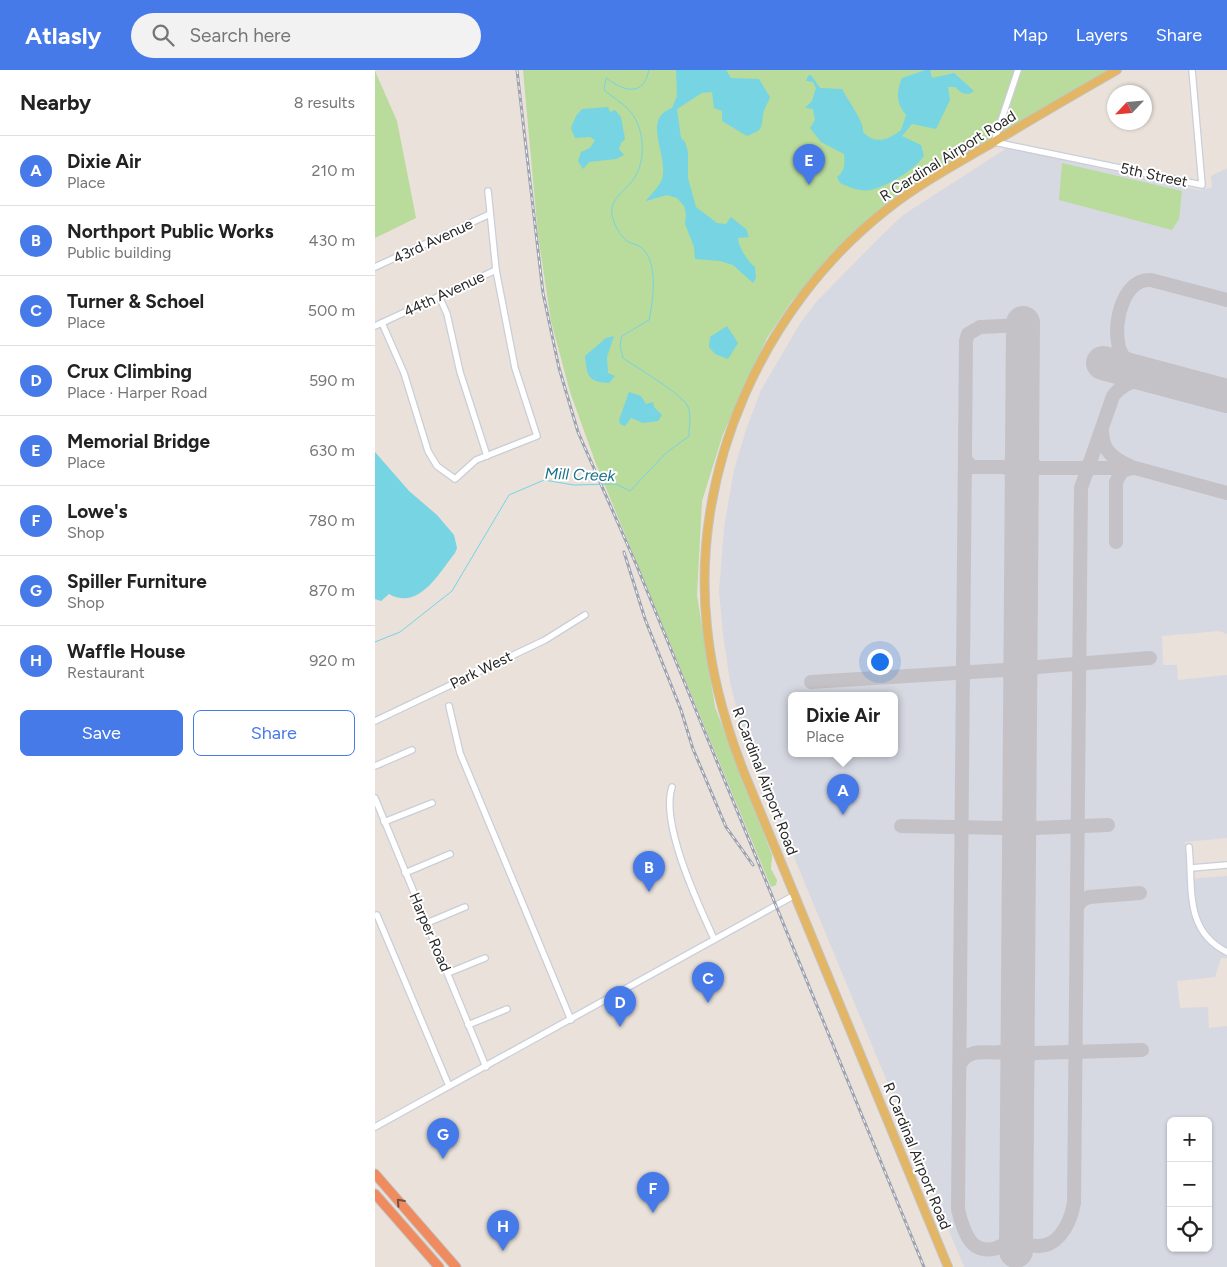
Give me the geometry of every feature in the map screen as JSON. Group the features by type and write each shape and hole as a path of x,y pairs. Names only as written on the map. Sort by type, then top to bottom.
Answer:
{"highway":[{"path":"375,1174 456,1267"},
{"path":"375,1194 439,1267"}],"main road":[{"name":"R Cardinal Airport Road","path":"948,1267 734,746 720,702 707,625 706,563 708,532 719,471 738,412 761,362 797,302 817,278 850,243 885,211 936,176 1117,70"}],"street":[{"path":"995,142 1018,70"},
{"name":"5th Street","path":"995,142 1202,185 1192,70"},
{"name":"44th Avenue","path":"375,326 496,270 488,191"},
{"name":"43rd Avenue","path":"375,267 490,214"},
{"path":"382,323 404,373 422,435 432,460 455,479 470,464 537,436 515,368 496,270"},
{"path":"439,296 447,314 461,372 487,456"},
{"name":"Park West","path":"375,721 545,640 585,614"},
{"path":"449,706 461,754 571,1020"},
{"path":"375,766 412,750"},
{"path":"672,787 669,812 673,837 714,939"},
{"name":"Harper Road","path":"375,798 486,1067"},
{"path":"384,822 432,803"},
{"path":"1189,847 1192,908 1205,936 1217,947 1227,952"},
{"path":"405,873 450,854"},
{"path":"1191,868 1227,865"},
{"path":"375,1127 795,895"},
{"path":"427,924 465,907"},
{"path":"377,915 449,1086"},
{"path":"448,973 485,958"},
{"path":"468,1025 507,1009"}],"shaded area":[{"path":"1007,148 1198,190 1212,188 1211,176 1227,168 1227,634 1219,631 1162,636 1163,665 1177,665 1178,680 1227,675 1227,838 1185,842 1188,879 1227,876 1227,958 1221,958 1215,977 1177,981 1180,1008 1208,1007 1209,1028 1227,1026 1227,1267 964,1267 767,792 741,726 730,682 719,591 724,527 734,470 761,390 801,322 817,301 903,215"}],"green space":[{"path":"523,70 1110,70 876,215 839,247 791,302 767,338 723,434 702,501 697,595 715,707 772,855 771,869 777,880 776,885 771,887 596,464 570,392 551,321 538,235"},
{"path":"375,71 397,121 416,218 375,238"},
{"path":"1062,163 1182,191 1179,219 1172,230 1059,200"}],"water":[{"path":"676,70 726,70 731,78 759,79 770,97 764,111 761,127 758,131 747,136 722,121 722,111 714,108 712,92 702,93 677,109 681,138 685,142 688,152 688,178 696,207 717,223 726,224 731,217 746,229 749,237 738,238 744,254 755,267 756,278 753,283 733,265 720,261 695,259 694,247 685,224 686,214 684,206 677,198 667,195 646,201 662,179 662,159 657,129 658,120 663,113 672,108 677,96"},
{"path":"930,70 932,78 954,73 974,91 969,94 962,93 955,87 948,87 950,100 936,129 912,124 902,136 921,145 924,156 907,172 893,181 871,190 859,190 840,183 837,177 844,167 844,154 821,142 810,128 815,120 813,109 805,108 812,101 816,88 813,82 806,81 808,76 811,75 820,88 842,89 859,117 863,132 872,139 882,140 901,130 906,115 900,106 898,97 902,78"},
{"path":"608,107 610,112 615,110 621,117 625,139 619,149 624,155 616,159 589,162 583,169 578,161 581,152 590,148 595,140 590,137 575,138 571,128 576,116 582,109"},
{"path":"727,326 738,343 728,359 715,354 709,347 710,337"},
{"path":"614,336 607,357 608,373 615,376 609,383 596,381 589,376 585,356 606,338"},
{"path":"629,392 641,396 646,404 653,402 654,407 662,415 658,421 643,423 631,418 625,426 620,424 619,420"},
{"path":"375,452 409,491 437,515 454,535 457,548 455,553 427,587 419,594 410,598 400,598 389,594 381,601 375,599"}],"waterway":[{"name":"Mill Creek","path":"375,642 400,632 452,591 509,495 544,480 574,485 616,484 630,491 666,453 689,436 690,416 687,405 667,387 623,358 620,345 622,336 649,320 653,282 647,254 638,245 624,239 612,215 615,200 638,172 642,154 641,134 634,116 604,90 606,78 626,89 638,88 646,79 649,70"}],"taxiway":[{"path":"1136,372 1120,350 1117,333 1123,302 1134,286 1142,281 1151,280 1227,300"},
{"path":"1023,325 980,327 968,334 966,341 958,1209 969,1240 984,1249 997,1248 1003,1245 1016,1232 1027,1244 1037,1246 1046,1245 1054,1241 1065,1228 1074,1203 1081,488 1113,396 1122,387 1132,382 1156,377"},
{"path":"1102,431 1106,449 1118,460 1130,466"},
{"path":"1022,453 1029,464 1040,468 1135,468 1227,493"},
{"path":"965,459 972,467 1004,467 1016,464 1022,453"},
{"path":"1004,467 1016,472 1022,485"},
{"path":"1116,542 1116,482 1122,471 1132,468"},
{"path":"811,682 1004,670 1015,665 1020,653"},
{"path":"1020,687 1025,674 1037,667 1150,658"},
{"path":"1019,811 1025,823 1036,828 1108,825"},
{"path":"901,826 1004,828 1009,830 1019,842 1026,832 1036,828"},
{"path":"1077,907 1082,900 1089,897 1140,893"},
{"path":"960,1064 964,1058 975,1053 1007,1051 1018,1037"},
{"path":"1017,1068 1023,1057 1035,1053 1142,1050"}],"runway":[{"path":"1016,1251 1023,323"},
{"path":"1103,363 1227,396"}],"railway":[{"path":"517,70 543,293 559,368 578,432 636,564 924,1267"},
{"path":"624,552 645,619 681,710 693,749 726,827 753,865"}],"place":[{"name":"Memorial Bridge","path":"809,185"},
{"name":"Dixie Air","path":"843,815"},
{"name":"Northport Public Works","path":"649,892"},
{"name":"Turner & Schoel","path":"708,1003"},
{"name":"Crux Climbing","path":"620,1027"},
{"name":"Spiller Furniture","path":"443,1159"},
{"name":"Lowe's","path":"653,1213"},
{"name":"Waffle House","path":"503,1251"}]}
